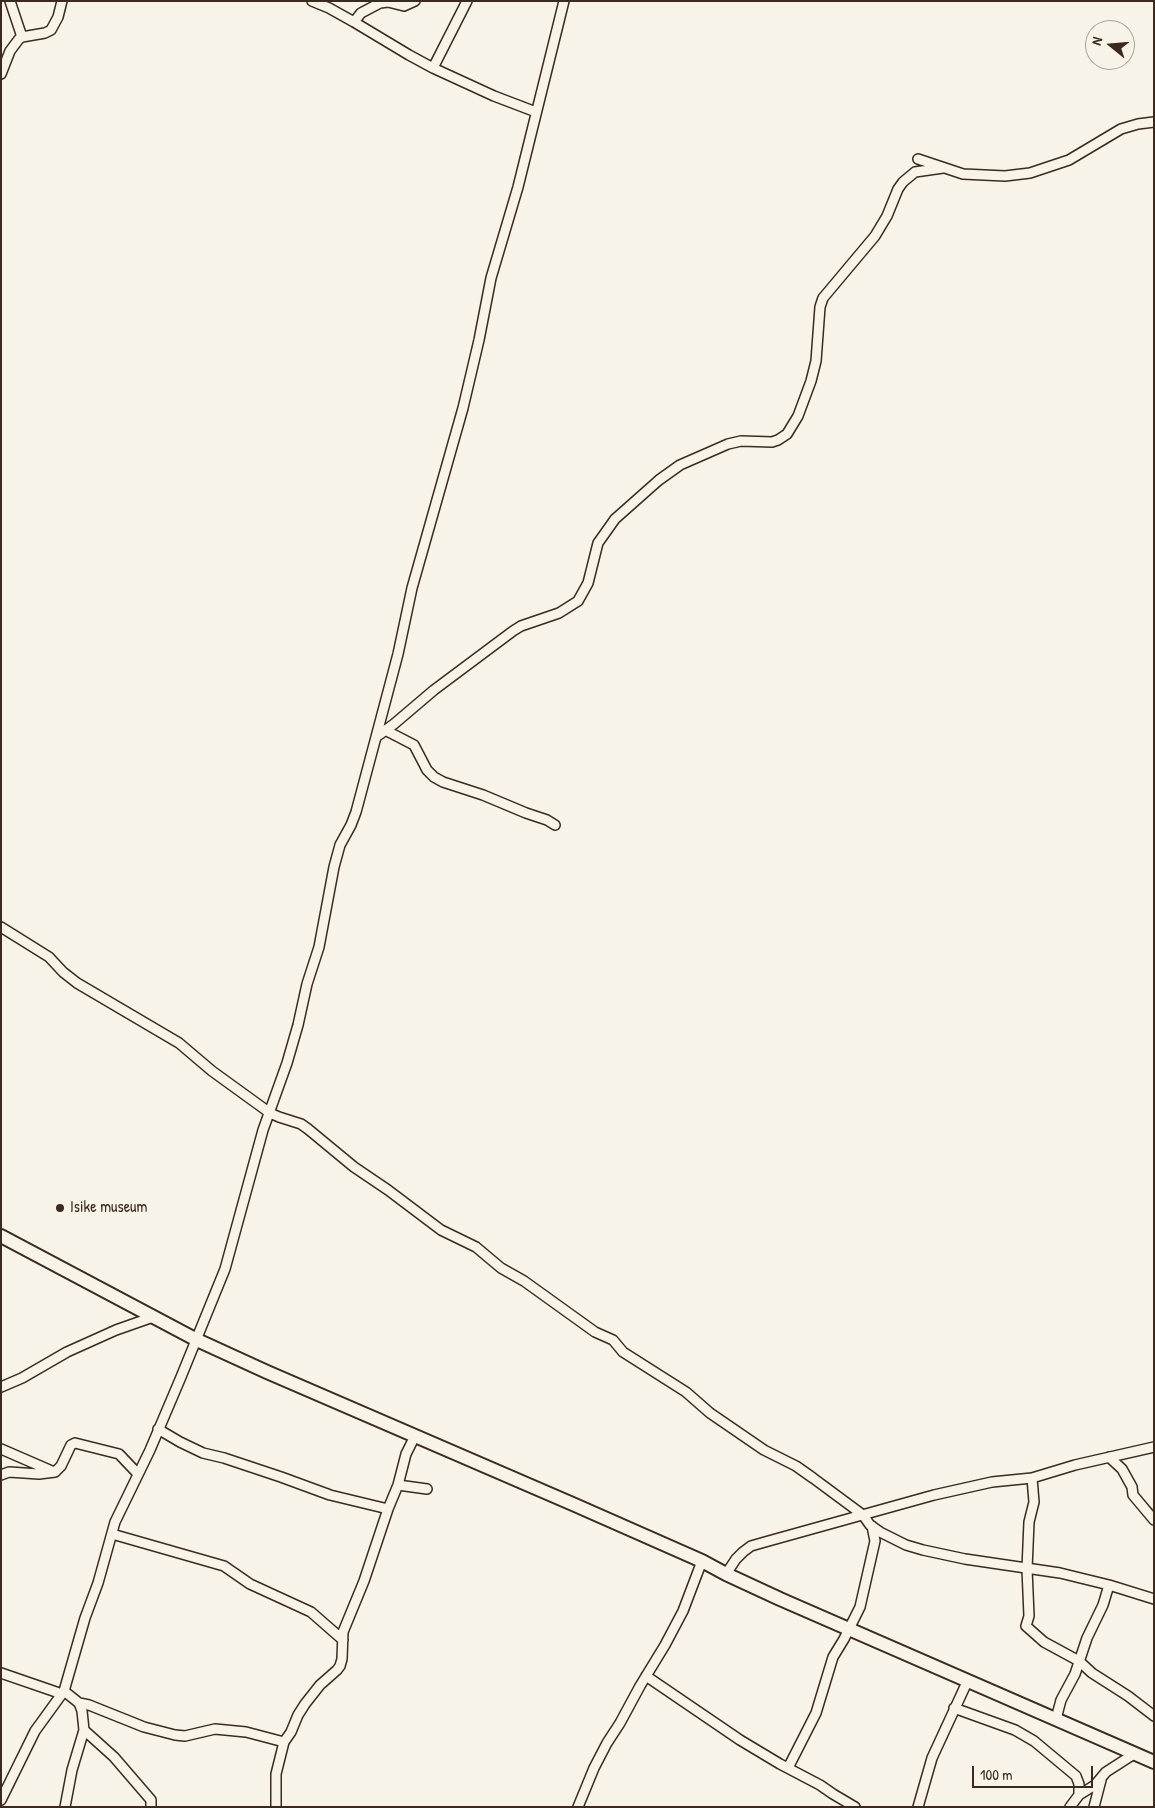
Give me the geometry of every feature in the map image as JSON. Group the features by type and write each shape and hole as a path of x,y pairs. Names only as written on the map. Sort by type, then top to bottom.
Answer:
{"highway":[{"path":"1,1236 197,1340 702,1561 726,1574 1154,1762"}],"street":[{"path":"10,1 22,37"},
{"path":"1,74 10,51 22,37 46,33 51,30 58,17 62,1"},
{"path":"312,1 329,8 409,56 433,68 494,96 536,112"},
{"path":"354,22 361,13 380,3 388,2 404,6 415,1"},
{"path":"433,68 468,1"},
{"path":"1,1800 35,1731 63,1692 119,1512 138,1474 197,1340 225,1269 263,1130 288,1063 306,984 319,947 337,855 356,812 398,654 412,588 463,408 491,278 518,187 564,1"},
{"path":"918,159 962,174 1005,176 1030,173 1069,160 1121,130 1138,124 1154,122"},
{"path":"376,737 434,690 513,631 521,626 571,607 578,600 588,582 598,543 615,519 658,480 680,465 728,444 741,441 772,442 787,434 798,416 811,381 816,361 820,307 823,298 875,236 903,182 915,172 943,168"},
{"path":"385,730 414,745 427,770 434,777 443,782 483,794 555,825"},
{"path":"1,927 49,957 77,983 179,1043 212,1071 270,1113 301,1124 441,1230 476,1247 501,1268 524,1281 595,1332 614,1341 623,1352 686,1392 710,1413 764,1450 796,1466 863,1516 872,1526 906,1545 923,1550 1027,1569 1060,1573 1154,1599"},
{"path":"1,1387 22,1378 67,1352 116,1330 153,1317"},
{"path":"158,1428 180,1442 203,1453 274,1474 330,1495 388,1509"},
{"path":"276,1807 276,1774 284,1742 291,1732 298,1715 320,1685 333,1675 340,1666 343,1632 364,1581 398,1485 403,1464 415,1436"},
{"path":"1,1475 9,1472 39,1474 55,1472 61,1466 71,1445 75,1443 119,1454 138,1474"},
{"path":"726,1574 736,1558 751,1546 971,1486 1032,1478 1154,1447"},
{"path":"1,1449 55,1472"},
{"path":"1109,1457 1122,1468 1132,1487 1133,1495 1154,1520"},
{"path":"1032,1478 1034,1502 1029,1522 1028,1616 1026,1626 1044,1642 1079,1661 1092,1673 1128,1696 1154,1716"},
{"path":"398,1485 427,1489"},
{"path":"788,1768 816,1713 833,1657 860,1608 875,1541 872,1526"},
{"path":"112,1534 224,1566 250,1584 311,1612 343,1640"},
{"path":"578,1807 594,1768 607,1743 666,1645 683,1611 702,1561"},
{"path":"1056,1719 1061,1700 1075,1674 1086,1638 1103,1605 1109,1586"},
{"path":"1,1673 63,1692 78,1703 90,1705 144,1727 174,1735 185,1736 215,1729 246,1732 284,1742"},
{"path":"646,1676 740,1740 820,1784 855,1807"},
{"path":"918,1807 932,1758 968,1680"},
{"path":"65,1807 72,1770 84,1730 82,1711 78,1703"},
{"path":"954,1708 1015,1730 1034,1741 1076,1776 1079,1784 1078,1794 1070,1807"},
{"path":"84,1730 114,1758 152,1800 151,1807"},
{"path":"1094,1807 1101,1780 1106,1772 1134,1754"},
{"path":"1078,1794 1101,1780"}],"place":[{"name":"Isike museum","path":"60,1208"}]}
